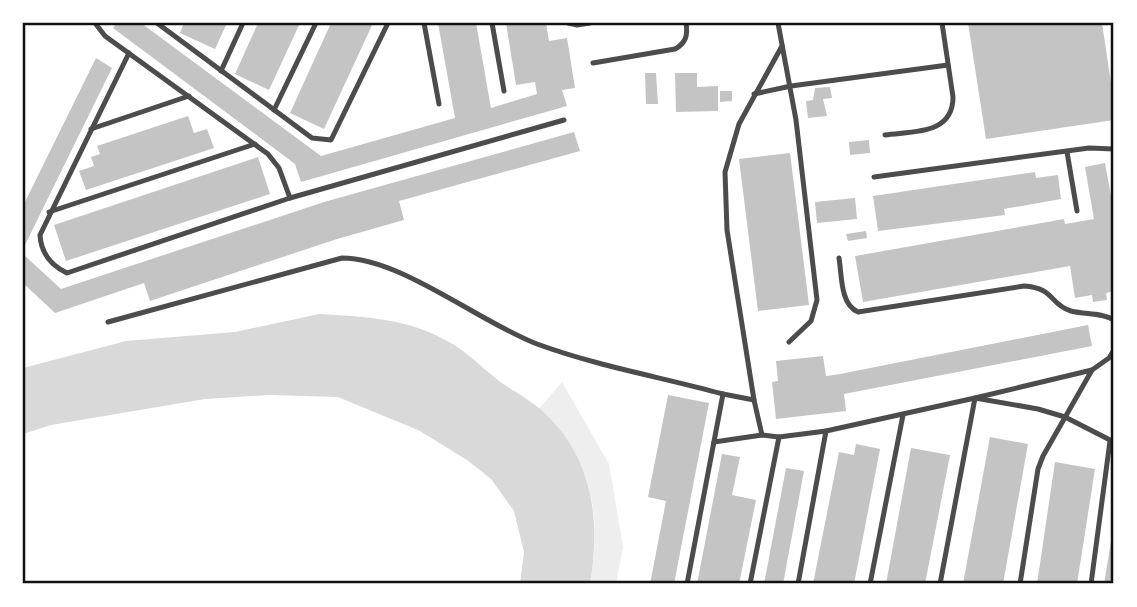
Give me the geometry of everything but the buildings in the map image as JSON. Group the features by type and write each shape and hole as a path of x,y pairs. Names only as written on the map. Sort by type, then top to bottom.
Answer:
{"lane":[{"path":"95,23 105,36 268,154 279,168 289,198"},
{"path":"221,71 243,23"},
{"path":"274,110 316,23"},
{"path":"162,24 312,138 331,140 387,23"},
{"path":"424,23 439,104"},
{"path":"492,23 504,91"},
{"path":"568,23 590,23"},
{"path":"593,63 675,49 682,45 686,38 686,23"},
{"path":"778,23 791,86 817,300 811,321 789,342"},
{"path":"884,135 934,128 950,116 953,97 942,23"},
{"path":"762,435 727,230 725,172 732,140 754,94 782,46"},
{"path":"129,53 40,235 41,250 59,269 67,273 289,198 564,120"},
{"path":"754,94 791,86 948,65"},
{"path":"91,129 189,96"},
{"path":"49,212 255,144"},
{"path":"874,177 1089,148 1114,149"},
{"path":"1067,152 1077,211"},
{"path":"108,322 342,258 358,258 379,264 534,343 601,364 754,400"},
{"path":"839,258 846,300 850,309 858,313 1024,286 1046,290 1060,305 1073,311 1094,313 1114,320"},
{"path":"714,442 762,435 779,437 826,431 903,415 1092,370 1110,358 1114,350"},
{"path":"1020,584 1038,469 1092,370"},
{"path":"687,584 723,394"},
{"path":"975,398 1038,409 1065,417 1112,441 1091,584"},
{"path":"940,584 975,398"},
{"path":"870,584 903,415"},
{"path":"797,584 826,431"},
{"path":"750,584 779,437"}],"shaded area":[{"path":"319,314 376,319 428,332 462,350 499,381 539,408 557,426 571,446 589,489 594,535 590,584 520,584 524,552 514,511 491,479 467,460 420,431 338,397 270,395 205,399 51,425 23,434 23,368 126,341 235,332"},
{"path":"562,382 609,464 623,547 616,584 590,584 594,545 593,508 584,472 565,437 539,409"}]}
